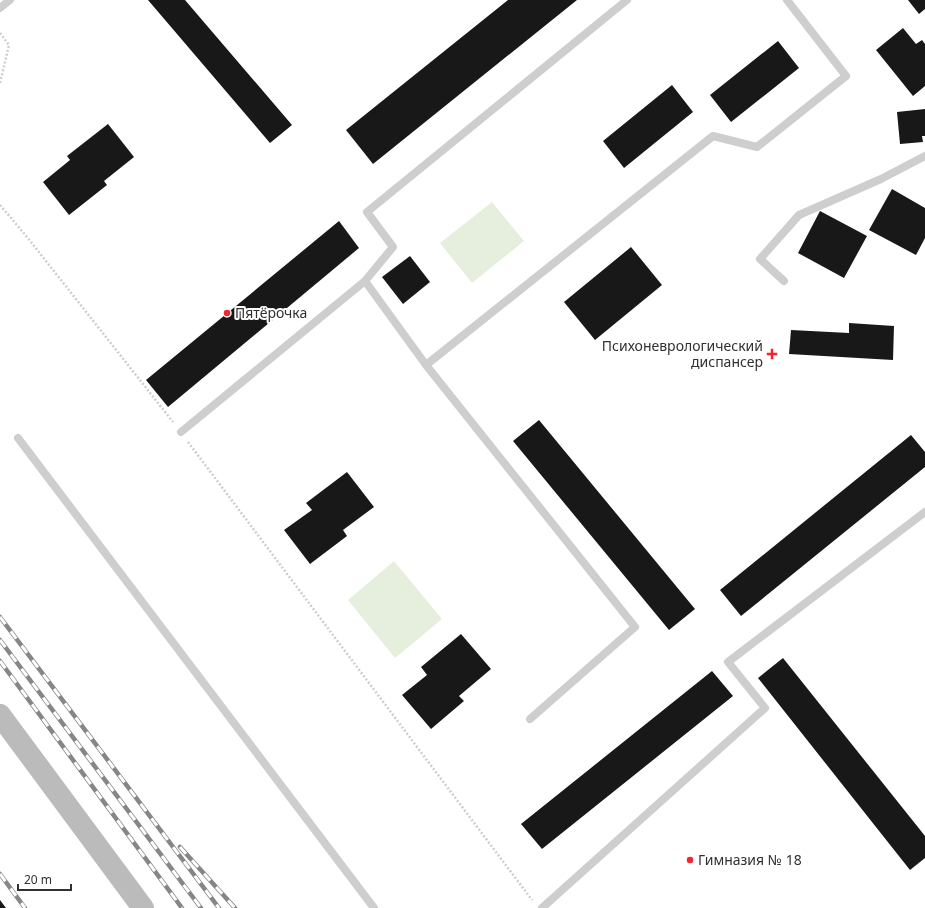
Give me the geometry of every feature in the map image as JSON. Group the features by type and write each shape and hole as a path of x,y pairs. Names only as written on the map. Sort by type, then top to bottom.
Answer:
{"street":[{"path":"0,715 143,908"}],"lane":[{"path":"0,8 10,0"},
{"path":"180,432 365,281 393,248 367,212 627,0"},
{"path":"426,365 713,136 757,147 846,76 787,0"},
{"path":"784,281 760,259 799,215 881,180 925,156"},
{"path":"365,281 426,365 635,627 530,719"},
{"path":"18,438 374,908"},
{"path":"542,908 765,708 728,662 925,512"}],"path":[{"path":"0,33 9,45 0,83"},
{"path":"0,205 27,237 180,432 534,902"}],"green space":[{"path":"492,202 524,241 472,283 440,243"},
{"path":"394,561 442,619 395,658 348,600"}],"building":[{"path":"148,0 185,0 292,125 270,143"},
{"path":"508,0 577,0 373,164 346,130"},
{"path":"908,0 925,0 925,9 919,14"},
{"path":"903,28 916,44 922,40 925,44 925,86 913,96 876,50"},
{"path":"778,41 799,68 731,122 710,95"},
{"path":"672,85 693,112 624,168 603,141"},
{"path":"925,109 925,136 922,136 923,142 900,144 897,112"},
{"path":"108,124 134,157 104,181 107,185 69,215 43,182 70,160 67,156"},
{"path":"892,189 925,208 925,238 916,255 869,230"},
{"path":"820,211 867,236 844,278 798,253"},
{"path":"339,221 359,248 168,407 146,380"},
{"path":"631,247 662,285 595,340 564,302"},
{"path":"410,256 430,282 403,304 382,277"},
{"path":"849,323 894,326 893,360 789,354 791,330 849,333"},
{"path":"539,420 695,609 669,630 513,441"},
{"path":"911,435 925,452 925,467 741,616 720,590"},
{"path":"347,472 374,507 343,530 347,536 310,564 284,530 312,510 306,503"},
{"path":"461,634 491,669 459,696 464,701 431,729 402,695 427,675 421,667"},
{"path":"783,658 925,836 925,858 910,870 758,678"},
{"path":"712,671 733,696 542,849 521,824"},
{"path":"0,900 6,908 0,908"}],"railway":[{"path":"0,617 219,908"},
{"path":"0,640 201,908"},
{"path":"0,661 182,908"},
{"path":"180,847 235,908"},
{"path":"0,874 25,908"}],"place":[{"name":"Пятёрочка","path":"227,313"},
{"name":"Психоневрологический диспансер","path":"772,354"},
{"name":"Гимназия № 18","path":"690,860"}]}
